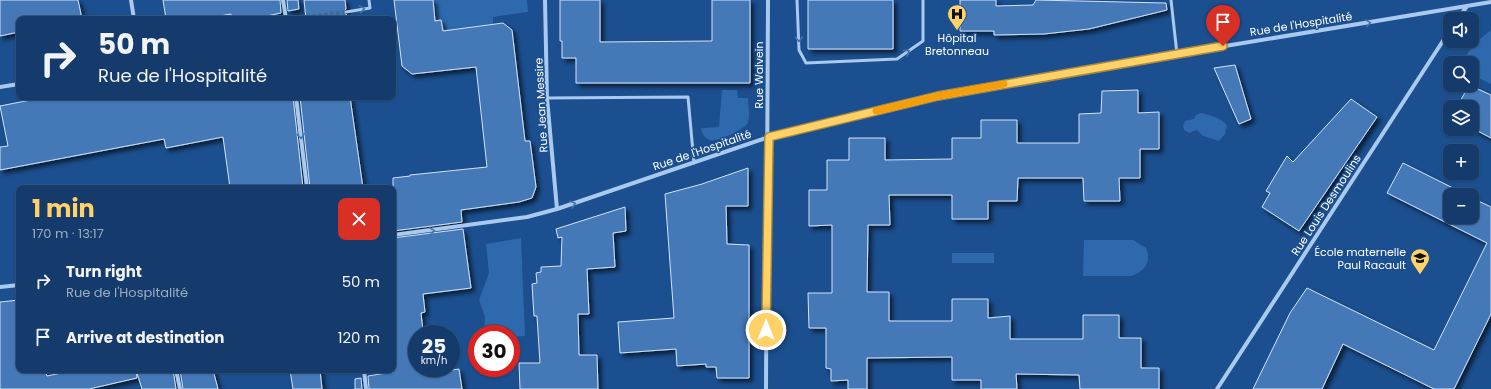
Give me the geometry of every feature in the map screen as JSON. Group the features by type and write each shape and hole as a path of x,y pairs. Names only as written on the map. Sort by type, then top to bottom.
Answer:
{"street":[{"path":"131,0 134,16"},
{"path":"283,0 286,16"},
{"name":"Rue Jean Messire","path":"545,0 547,98 557,209"},
{"name":"Rue Walvein","path":"766,389 766,257 769,137 768,0"},
{"name":"Rue de l'Hospitalité","path":"396,236 527,217 557,209 769,137 938,96 1177,54 1491,2"},
{"path":"1463,12 1467,6"},
{"name":"Rue Louis Desmoulins","path":"1217,389 1443,41"},
{"path":"0,87 16,84"},
{"path":"296,100 308,185"},
{"path":"0,287 16,285"},
{"path":"177,373 180,389"},
{"path":"364,373 366,389"}],"lane":[{"path":"346,12 370,8 369,0"},
{"path":"797,0 799,50 806,63 897,58 923,41 923,0"},
{"path":"1171,0 1177,54"},
{"path":"547,98 688,97 694,163"}],"shaded area":[{"path":"433,0 527,0 528,12 493,17 493,24 443,31 441,21 431,22 430,13 434,12"},
{"path":"1491,30 1491,84 1479,78 1479,56 1466,56 1471,48 1479,48 1479,40"},
{"path":"722,90 737,90 738,98 748,98 748,121 745,126 735,132 718,139 710,140 706,138 701,128 719,127"},
{"path":"1201,113 1219,119 1227,126 1225,134 1219,141 1203,136 1197,130 1189,133 1184,130 1183,126 1185,121 1194,119 1196,115"},
{"path":"521,238 525,336 520,336 520,325 485,325 485,317 479,300 489,273 486,244"},
{"path":"1084,240 1133,240 1146,248 1148,253 1148,262 1140,272 1131,276 1083,276"},
{"path":"952,253 994,253 994,263 952,263"}],"building":[{"path":"0,0 78,0 81,16 16,16 16,33 0,36"},
{"path":"163,0 280,0 281,13 266,16 231,16 231,14 219,16 166,16"},
{"path":"287,0 298,0 299,9 288,11"},
{"path":"304,0 345,0 346,9 343,12 347,16 306,16"},
{"path":"394,0 433,0 435,21 441,20 443,31 503,23 512,30 525,141 530,141 536,187 532,198 519,202 461,210 462,222 396,231 396,185 393,185 393,178 487,167 476,67 412,74 402,66"},
{"path":"560,0 600,0 600,42 712,41 712,0 750,0 750,83 576,83 576,58 562,58 562,41 560,41"},
{"path":"808,0 893,0 893,49 808,49"},
{"path":"960,0 996,0 996,6 1033,5 1036,0 1166,3 1167,10 1089,29 1044,34 994,35 994,31 960,31"},
{"path":"1235,65 1251,119 1239,124 1214,68"},
{"path":"1138,90 1138,113 1159,112 1159,149 1140,149 1140,178 1119,178 1120,201 1084,201 1083,178 1018,178 1017,201 988,201 988,219 952,219 952,195 889,195 890,225 868,225 867,292 889,292 889,321 952,321 952,299 988,299 988,318 1010,316 1010,339 1083,339 1083,315 1119,315 1119,338 1141,338 1141,368 1159,368 1159,389 1080,389 1079,375 1016,374 1017,389 981,389 981,380 952,380 952,357 867,358 867,389 848,389 848,380 831,381 831,369 826,368 826,328 809,328 808,293 832,293 832,225 809,226 809,190 827,190 827,160 849,160 849,138 885,138 885,160 952,159 952,138 981,138 981,120 1017,120 1017,143 1079,143 1079,114 1101,113 1102,91"},
{"path":"1479,90 1491,95 1491,138 1479,132 1479,100 1461,100 1465,92 1479,92"},
{"path":"1351,99 1377,117 1299,231 1262,207 1270,193 1266,191 1287,156 1293,162"},
{"path":"31,100 293,100 303,185 230,185 223,137 166,148 164,139 0,170 0,147 8,146 0,106"},
{"path":"300,100 350,100 363,185 310,185"},
{"path":"1403,163 1453,188 1443,188 1443,221 1387,193"},
{"path":"748,168 748,206 726,206 727,244 749,245 749,378 717,378 716,367 706,367 706,364 677,366 676,349 620,353 618,322 674,318 665,194 702,184"},
{"path":"1479,201 1491,207 1491,314 1454,389 1434,389 1343,344 1322,389 1253,389 1290,313 1307,288 1434,350 1487,243 1449,224 1479,224"},
{"path":"625,207 626,231 613,233 615,267 587,269 589,314 578,314 579,355 597,355 598,389 520,389 520,363 540,363 537,316 534,316 532,284 537,283 536,273 541,272 541,267 561,266 562,237 558,238 556,229"},
{"path":"463,229 471,288 423,294 425,312 421,313 422,325 408,325 408,377 460,377 460,376 462,389 369,389 368,376 396,373 396,238"},
{"path":"16,300 16,373 46,373 47,376 62,373 136,373 137,378 89,389 0,389 0,302"},
{"path":"137,373 173,373 176,389 142,389"},
{"path":"180,373 214,373 218,389 183,389"},
{"path":"290,373 320,373 322,389 293,389"},
{"path":"361,378 362,389 355,389 355,379"}],"tunnel":[{"path":"314,16 346,12"}],"slow traffic":[{"path":"876,111 938,96 1004,84"}],"place":[{"name":"Hôpital Bretonneau","path":"957,31"},
{"name":"École maternelle Paul Racault","path":"1420,275"}],"route":[{"path":"766,330 769,137 938,96 1223,46"}]}
